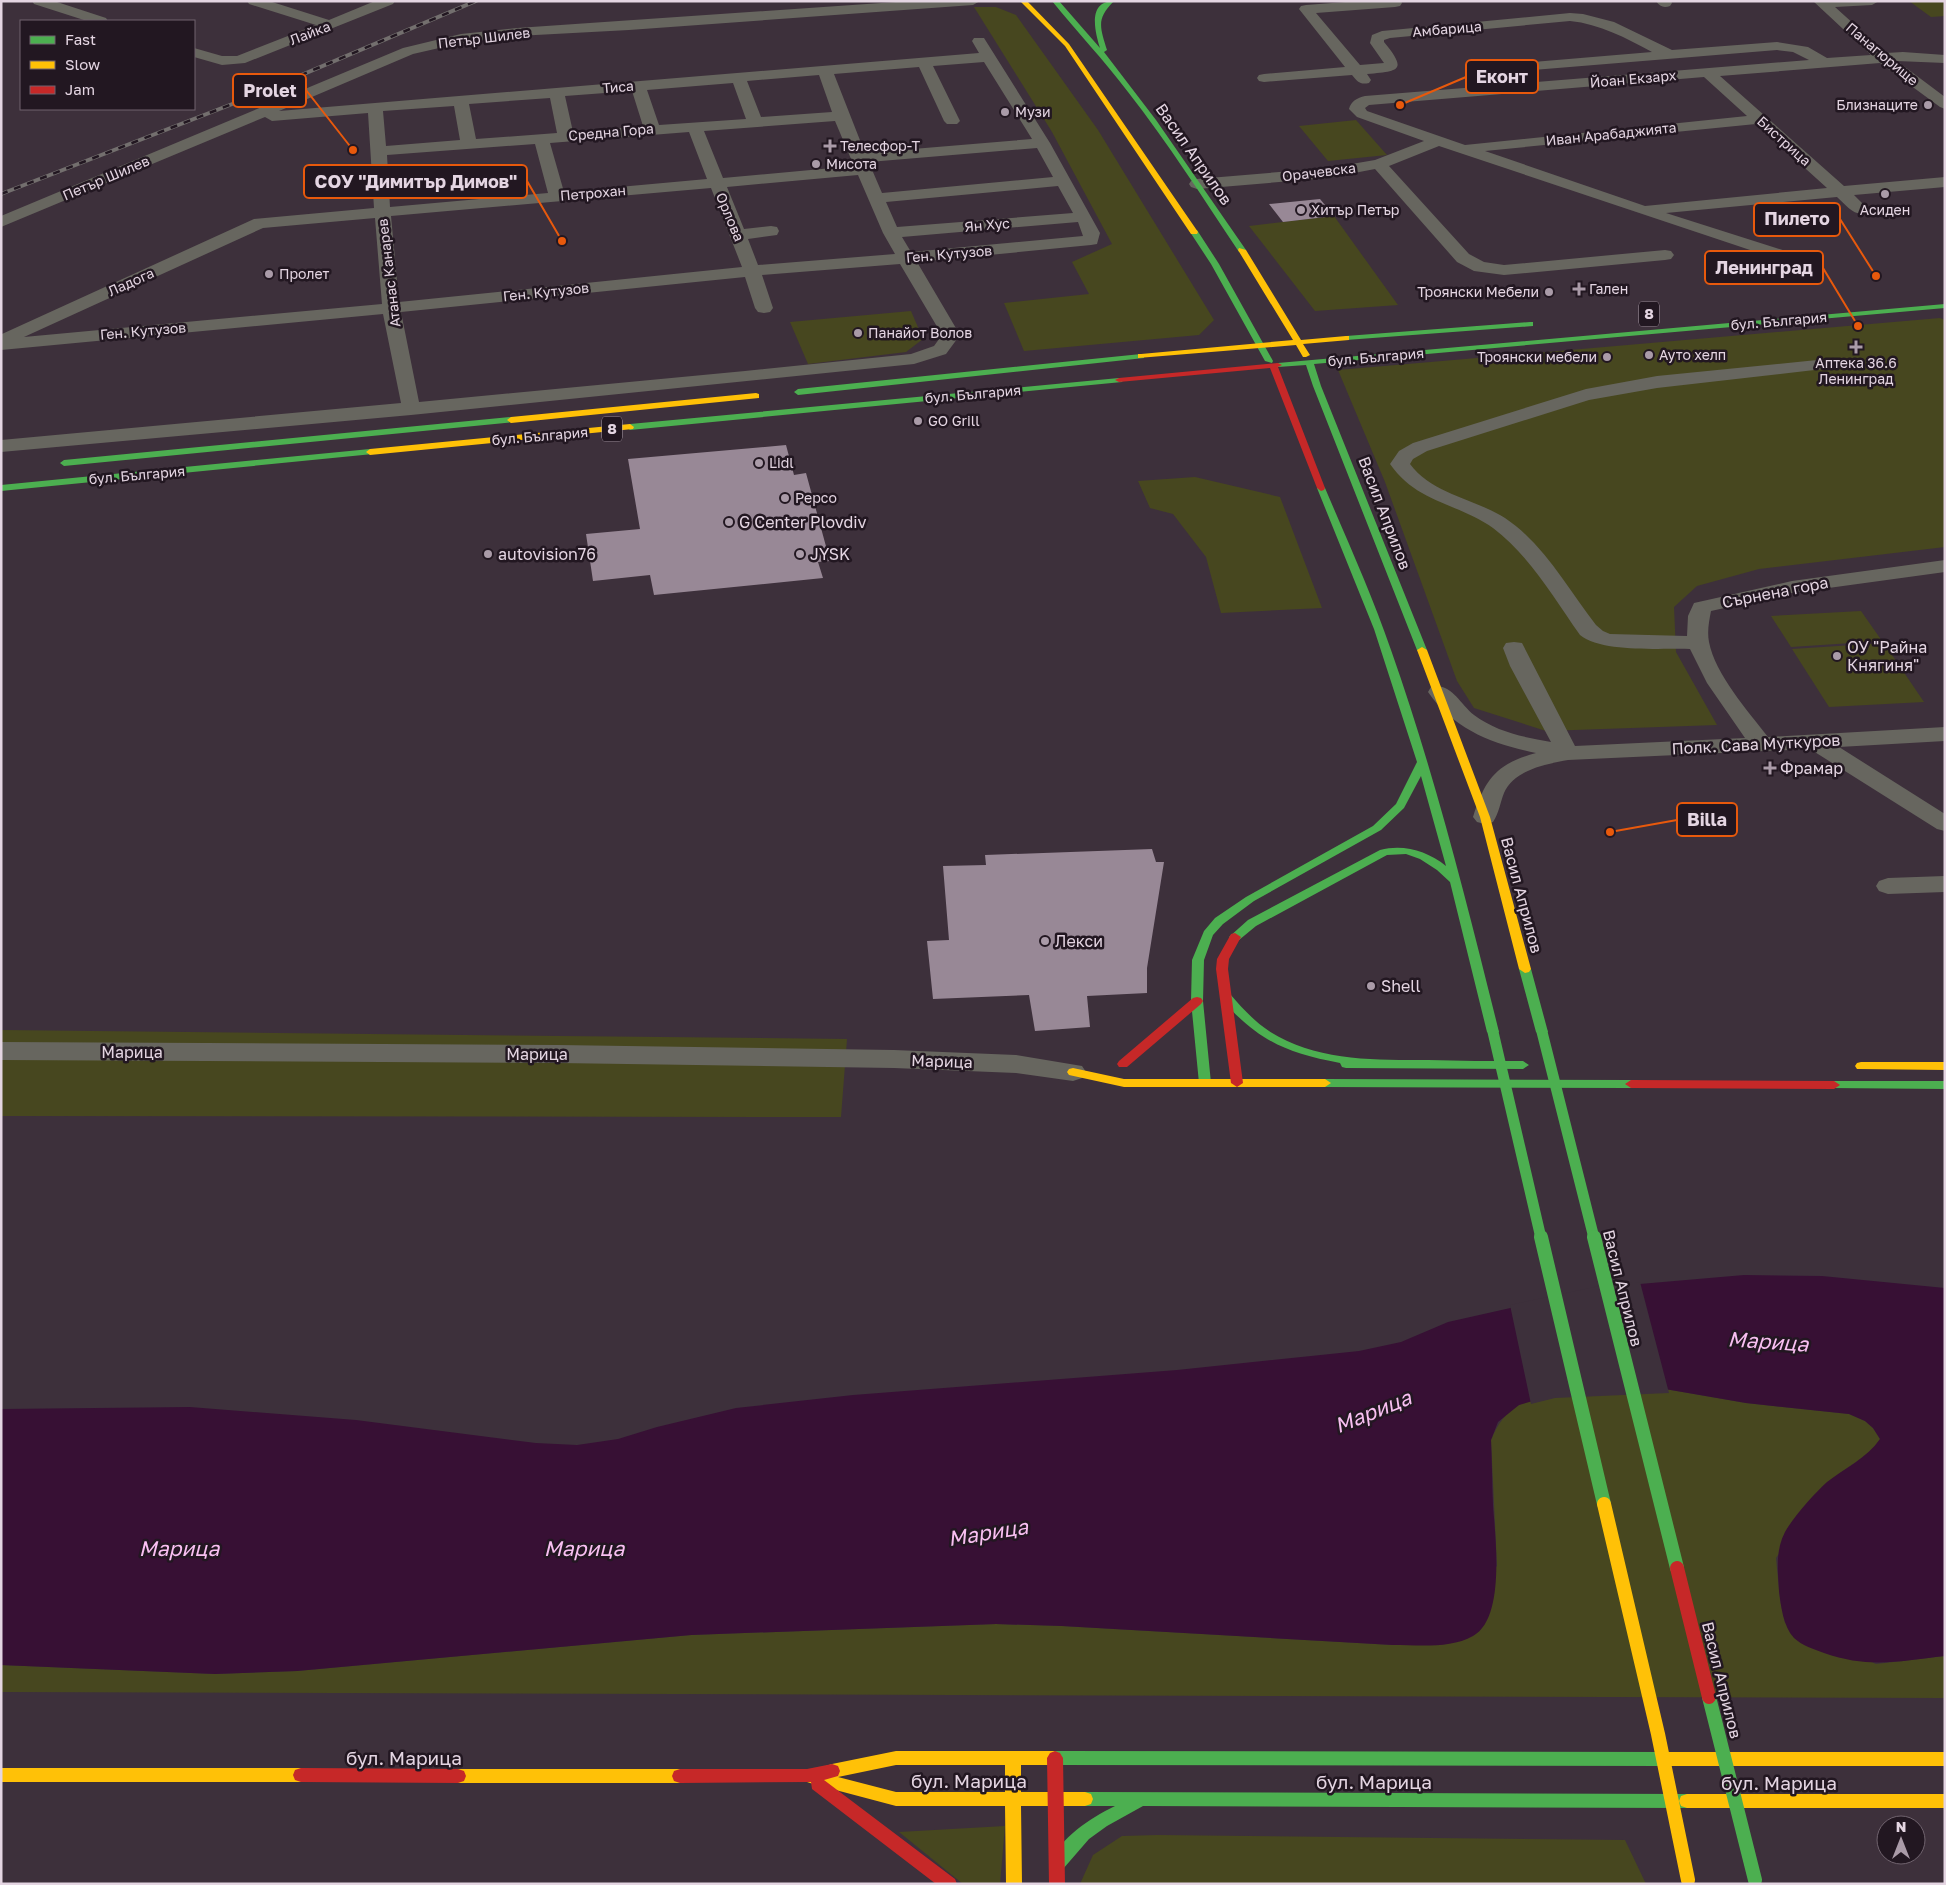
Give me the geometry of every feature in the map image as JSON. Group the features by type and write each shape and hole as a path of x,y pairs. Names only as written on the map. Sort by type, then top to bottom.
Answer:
{"main road":[{"path":"1023,1 1068,45 1214,264 1273,366 1380,634 1422,761 1457,883 1658,1734 1688,1882"},
{"name":"Васил Априлов","path":"1055,1 1082,28 1106,57 1196,184 1248,261 1310,363 1317,386 1372,527 1439,692 1485,817 1542,1032 1755,1882"},
{"path":"1106,57 1096,23 1097,16 1103,6 1111,1"},
{"name":"бул. България","path":"1,488 1273,366 1945,306"},
{"name":"бул. България","path":"791,392 1261,345 1544,323"},
{"name":"бул. България","path":"50,464 772,394"},
{"path":"372,432 372,453"},
{"path":"1205,1083 1207,1064 1197,1001 1198,960 1208,934 1219,921 1250,899 1305,870 1385,822 1404,803 1422,761"},
{"path":"1237,1083 1240,1064 1222,969 1223,959 1230,942 1239,932 1379,853 1395,850 1423,854 1439,864 1457,883"},
{"path":"1226,997 1260,1032 1278,1041 1300,1049 1363,1064"},
{"path":"1114,1065 1184,1014 1197,1001"},
{"name":"Марица","path":"1073,1072 1114,1065 1141,1064"},
{"path":"1207,1064 1240,1064"},
{"path":"1314,1064 1560,1065"},
{"path":"1846,1066 1945,1066"},
{"name":"Марица","path":"1073,1072 1124,1083 1945,1085"},
{"name":"бул. Марица","path":"1,1775 807,1776 896,1758 1945,1759"},
{"path":"1013,1758 1014,1884"},
{"path":"1055,1758 1057,1884"},
{"path":"807,1776 949,1884"},
{"name":"бул. Марица","path":"807,1776 896,1799 1945,1801"},
{"path":"1057,1864 1076,1838 1087,1828 1101,1819 1143,1800"}],"street":[{"path":"39,1 98,20"},
{"path":"64,9 84,1"},
{"path":"254,1 331,25"},
{"name":"Лайка","path":"195,52 231,62 331,25 388,1"},
{"name":"Петър Шилев","path":"1,222 408,51 429,45 454,40 715,15 973,1"},
{"path":"1822,3 1872,1"},
{"path":"1383,100 1356,71 1306,9 1394,2"},
{"name":"Панагюрище","path":"1822,3 1883,58 1945,104"},
{"name":"Амбарица","path":"1264,78 1356,71 1391,65 1391,60 1377,43 1377,38 1387,34 1570,17 1585,17 1598,20 1670,55"},
{"path":"979,41 1042,143 1082,217"},
{"path":"1486,70 1777,46 1794,46 1806,50 1824,63"},
{"name":"Йоан Екзарх","path":"1438,140 1362,114 1357,109 1358,105 1365,102 1383,100 1903,56 1945,60"},
{"name":"Тиса","path":"247,118 989,57"},
{"path":"924,62 952,121"},
{"path":"1,446 411,409 914,359 940,350 951,335 891,233 841,116 825,70"},
{"name":"Бистрица","path":"1708,73 1861,210"},
{"path":"738,77 754,121"},
{"path":"638,85 652,129"},
{"path":"556,92 566,136"},
{"path":"461,100 469,144"},
{"name":"Атанас Канарев","path":"375,107 380,151 382,212 392,308 411,409"},
{"name":"Средна Гора","path":"380,151 754,121 841,116"},
{"name":"Иван Арабаджията","path":"1463,149 1759,119"},
{"name":"Орлова","path":"694,126 752,271 764,308"},
{"path":"541,138 557,196"},
{"path":"1438,140 1641,210 1789,258"},
{"name":"Орачевска","path":"1196,184 1328,173 1379,164 1438,140"},
{"path":"863,164 1042,143"},
{"name":"Петрохан","path":"260,223 715,182 863,164"},
{"path":"1379,164 1463,258 1480,267 1504,270 1665,255"},
{"path":"877,198 1063,181"},
{"path":"1641,210 1945,182"},
{"name":"Ян Хус","path":"891,233 1082,217"},
{"name":"Ген. Кутузов","path":"1,343 392,308 752,271 1080,243 1091,240 1092,234 1082,217"},
{"name":"Ладога","path":"1,343 260,223"},
{"path":"737,235 771,231"},
{"path":"1699,643 1608,640 1595,636 1588,630 1522,542 1496,522 1417,483 1405,473 1400,464 1406,455 1420,447 1586,394 1657,382 1818,364"},
{"name":"Сърнена гора","path":"1761,744 1706,664 1699,643 1698,619 1701,607 1740,596 1782,588 1945,566"},
{"path":"1514,648 1521,666 1568,752"},
{"path":"1439,692 1458,712 1486,732 1568,752"},
{"name":"Полк. Сава Муткуров","path":"1568,752 1815,742 1945,734"},
{"path":"1815,742 1945,824"},
{"path":"1485,817 1494,789 1500,781 1516,769 1548,756 1568,752"},
{"path":"1888,886 1945,884"},
{"name":"Марица","path":"1,1051 548,1054 884,1059 1016,1064 1073,1072"}],"shaded area":[{"path":"1909,1 1945,1 1945,16 1931,17"},
{"path":"974,7 996,7 1016,15 1098,130 1214,320 1199,335 1024,351 1004,303 1089,294 1072,262 1112,244 1052,132"},
{"path":"1356,120 1387,155 1328,161 1299,126"},
{"path":"1334,216 1398,305 1315,311 1249,226"},
{"path":"911,311 923,339 906,352 808,364 790,322"},
{"path":"1940,318 1945,320 1945,547 1759,569 1697,586 1674,607 1676,652 1717,725 1546,731 1474,708 1457,681 1385,482 1338,370"},
{"path":"1195,477 1280,497 1322,608 1221,613 1206,557 1173,514 1150,508 1138,481"},
{"path":"1861,611 1882,641 1791,647 1771,616"},
{"path":"1884,643 1924,702 1829,707 1792,649"},
{"path":"1,1030 847,1039 841,1117 1,1116"},
{"path":"1665,1389 1746,1403 1849,1414 1865,1421 1873,1428 1880,1439 1874,1449 1827,1483 1776,1558 1780,1600 1785,1623 1876,1664 1945,1656 1945,1698 1,1692 1,1665 215,1674 297,1671 691,1635 996,1624 1393,1645 1427,1645 1497,1566 1491,1440 1506,1415 1519,1405 1550,1396 1570,1393"},
{"path":"1005,1826 1000,1884 963,1884 899,1832"},
{"path":"1122,1836 1625,1840 1646,1884 1080,1884 1093,1855"}],"water":[{"path":"1744,1275 1822,1276 1945,1288 1945,1656 1885,1662 1856,1661 1841,1658 1801,1643 1790,1633 1785,1622 1780,1597 1778,1554 1785,1532 1799,1512 1827,1482 1875,1446 1880,1439 1873,1428 1865,1421 1849,1414 1746,1403 1665,1389 1554,1395 1519,1405 1498,1422 1491,1440 1496,1575 1490,1612 1483,1626 1473,1636 1444,1645 1393,1645 996,1624 691,1635 297,1671 215,1674 1,1665 1,1409 190,1407 356,1420 536,1443 577,1445 618,1439 657,1427 736,1408 853,1395 1177,1370 1359,1351 1401,1342 1448,1322 1605,1287"}],"pier":[{"path":"1640,1282 1669,1393 1555,1398 1531,1404 1510,1305 1604,1285"}],"building":[{"name":"Хитър Петър","path":"1320,199 1334,216 1283,222 1269,204"},
{"name":"G Center Plovdiv","path":"786,445 794,475 806,473 830,561 818,562 823,578 654,595 650,575 593,581 586,534 640,529 628,459"},
{"name":"Лекси","path":"1152,849 1156,862 1164,862 1147,968 1147,993 1087,996 1090,1027 1035,1031 1029,995 933,999 927,941 949,940 943,866 986,865 985,855"}],"railway":[{"path":"1,194 240,101 476,1"}],"traffic: fast":[{"path":"1055,1 1131,90 1242,250"},
{"path":"1104,50 1097,23 1100,12 1111,1"},
{"path":"1194,232 1215,264 1269,361"},
{"path":"1278,365 1945,306"},
{"path":"1346,338 1530,324"},
{"path":"798,392 1141,356"},
{"path":"1310,363 1317,386 1422,650"},
{"path":"630,427 1119,380"},
{"path":"64,463 511,420"},
{"path":"1,488 370,452"},
{"path":"1321,488 1371,609 1402,697 1444,840 1493,1032"},
{"path":"1205,1083 1197,1001 1198,960 1208,934 1219,921 1250,899 1377,828 1387,820 1405,798 1422,761"},
{"path":"1235,937 1252,923 1384,852 1406,851 1424,856 1441,867 1456,882"},
{"path":"1525,969 1542,1032"},
{"path":"1226,997 1249,1022 1278,1041 1305,1051 1363,1064"},
{"path":"1493,1032 1604,1504"},
{"path":"1542,1032 1677,1568"},
{"path":"1346,1064 1523,1065"},
{"path":"1325,1083 1631,1084"},
{"path":"1834,1085 1945,1085"},
{"path":"1709,1697 1755,1880"},
{"path":"1054,1758 1666,1759"},
{"path":"1085,1799 1687,1801"},
{"path":"1057,1864 1074,1842 1092,1827 1137,1803"}],"traffic: slow":[{"path":"1023,1 1067,45 1194,232"},
{"path":"1242,250 1306,355"},
{"path":"1141,356 1346,338"},
{"path":"511,420 756,396"},
{"path":"370,452 630,427"},
{"path":"1422,650 1485,817 1525,969"},
{"path":"1861,1066 1945,1066"},
{"path":"1073,1072 1124,1083 1325,1083"},
{"path":"1604,1504 1658,1734 1688,1880"},
{"path":"832,1771 896,1758 1054,1758"},
{"path":"1013,1758 1014,1884"},
{"path":"1666,1759 1945,1759"},
{"path":"1,1775 301,1775"},
{"path":"458,1776 680,1776"},
{"path":"813,1777 896,1799 1085,1799"},
{"path":"1687,1801 1945,1801"}],"traffic: jam":[{"path":"1119,380 1278,365"},
{"path":"1273,366 1321,488"},
{"path":"1235,937 1223,959 1222,969 1237,1083"},
{"path":"1123,1064 1197,1001"},
{"path":"1631,1084 1834,1085"},
{"path":"1677,1568 1709,1697"},
{"path":"1055,1758 1057,1884"},
{"path":"680,1776 807,1776 832,1771"},
{"path":"301,1775 458,1776"},
{"path":"818,1784 949,1884"}],"place":[{"name":"Еконт","path":"1400,105"},
{"name":"Близнаците","path":"1928,105"},
{"name":"Музи","path":"1005,112"},
{"name":"Телесфор-Т","path":"830,146"},
{"name":"Prolet","path":"353,150"},
{"name":"Мисота","path":"816,164"},
{"name":"Асиден","path":"1885,194"},
{"name":"Хитър Петър","path":"1301,210"},
{"name":"СОУ \"Димитър Димов\"","path":"562,241"},
{"name":"Пролет","path":"269,274"},
{"name":"Пилето","path":"1876,276"},
{"name":"Гален","path":"1579,289"},
{"name":"Троянски Мебели","path":"1549,292"},
{"name":"Ленинград","path":"1858,326"},
{"name":"Панайот Волов","path":"858,333"},
{"name":"Аптека 36.6 Ленинград","path":"1856,347"},
{"name":"Ауто хелп","path":"1649,355"},
{"name":"Троянски мебели","path":"1607,357"},
{"name":"GO Grill","path":"918,421"},
{"name":"Lidl","path":"759,463"},
{"name":"Pepco","path":"785,498"},
{"name":"G Center Plovdiv","path":"729,522"},
{"name":"autovision76","path":"488,554"},
{"name":"JYSK","path":"800,554"},
{"name":"ОУ \"Райна Княгиня\"","path":"1837,656"},
{"name":"Фрамар","path":"1770,768"},
{"name":"Billa","path":"1610,832"},
{"name":"Лекси","path":"1045,941"},
{"name":"Shell","path":"1371,986"}]}
